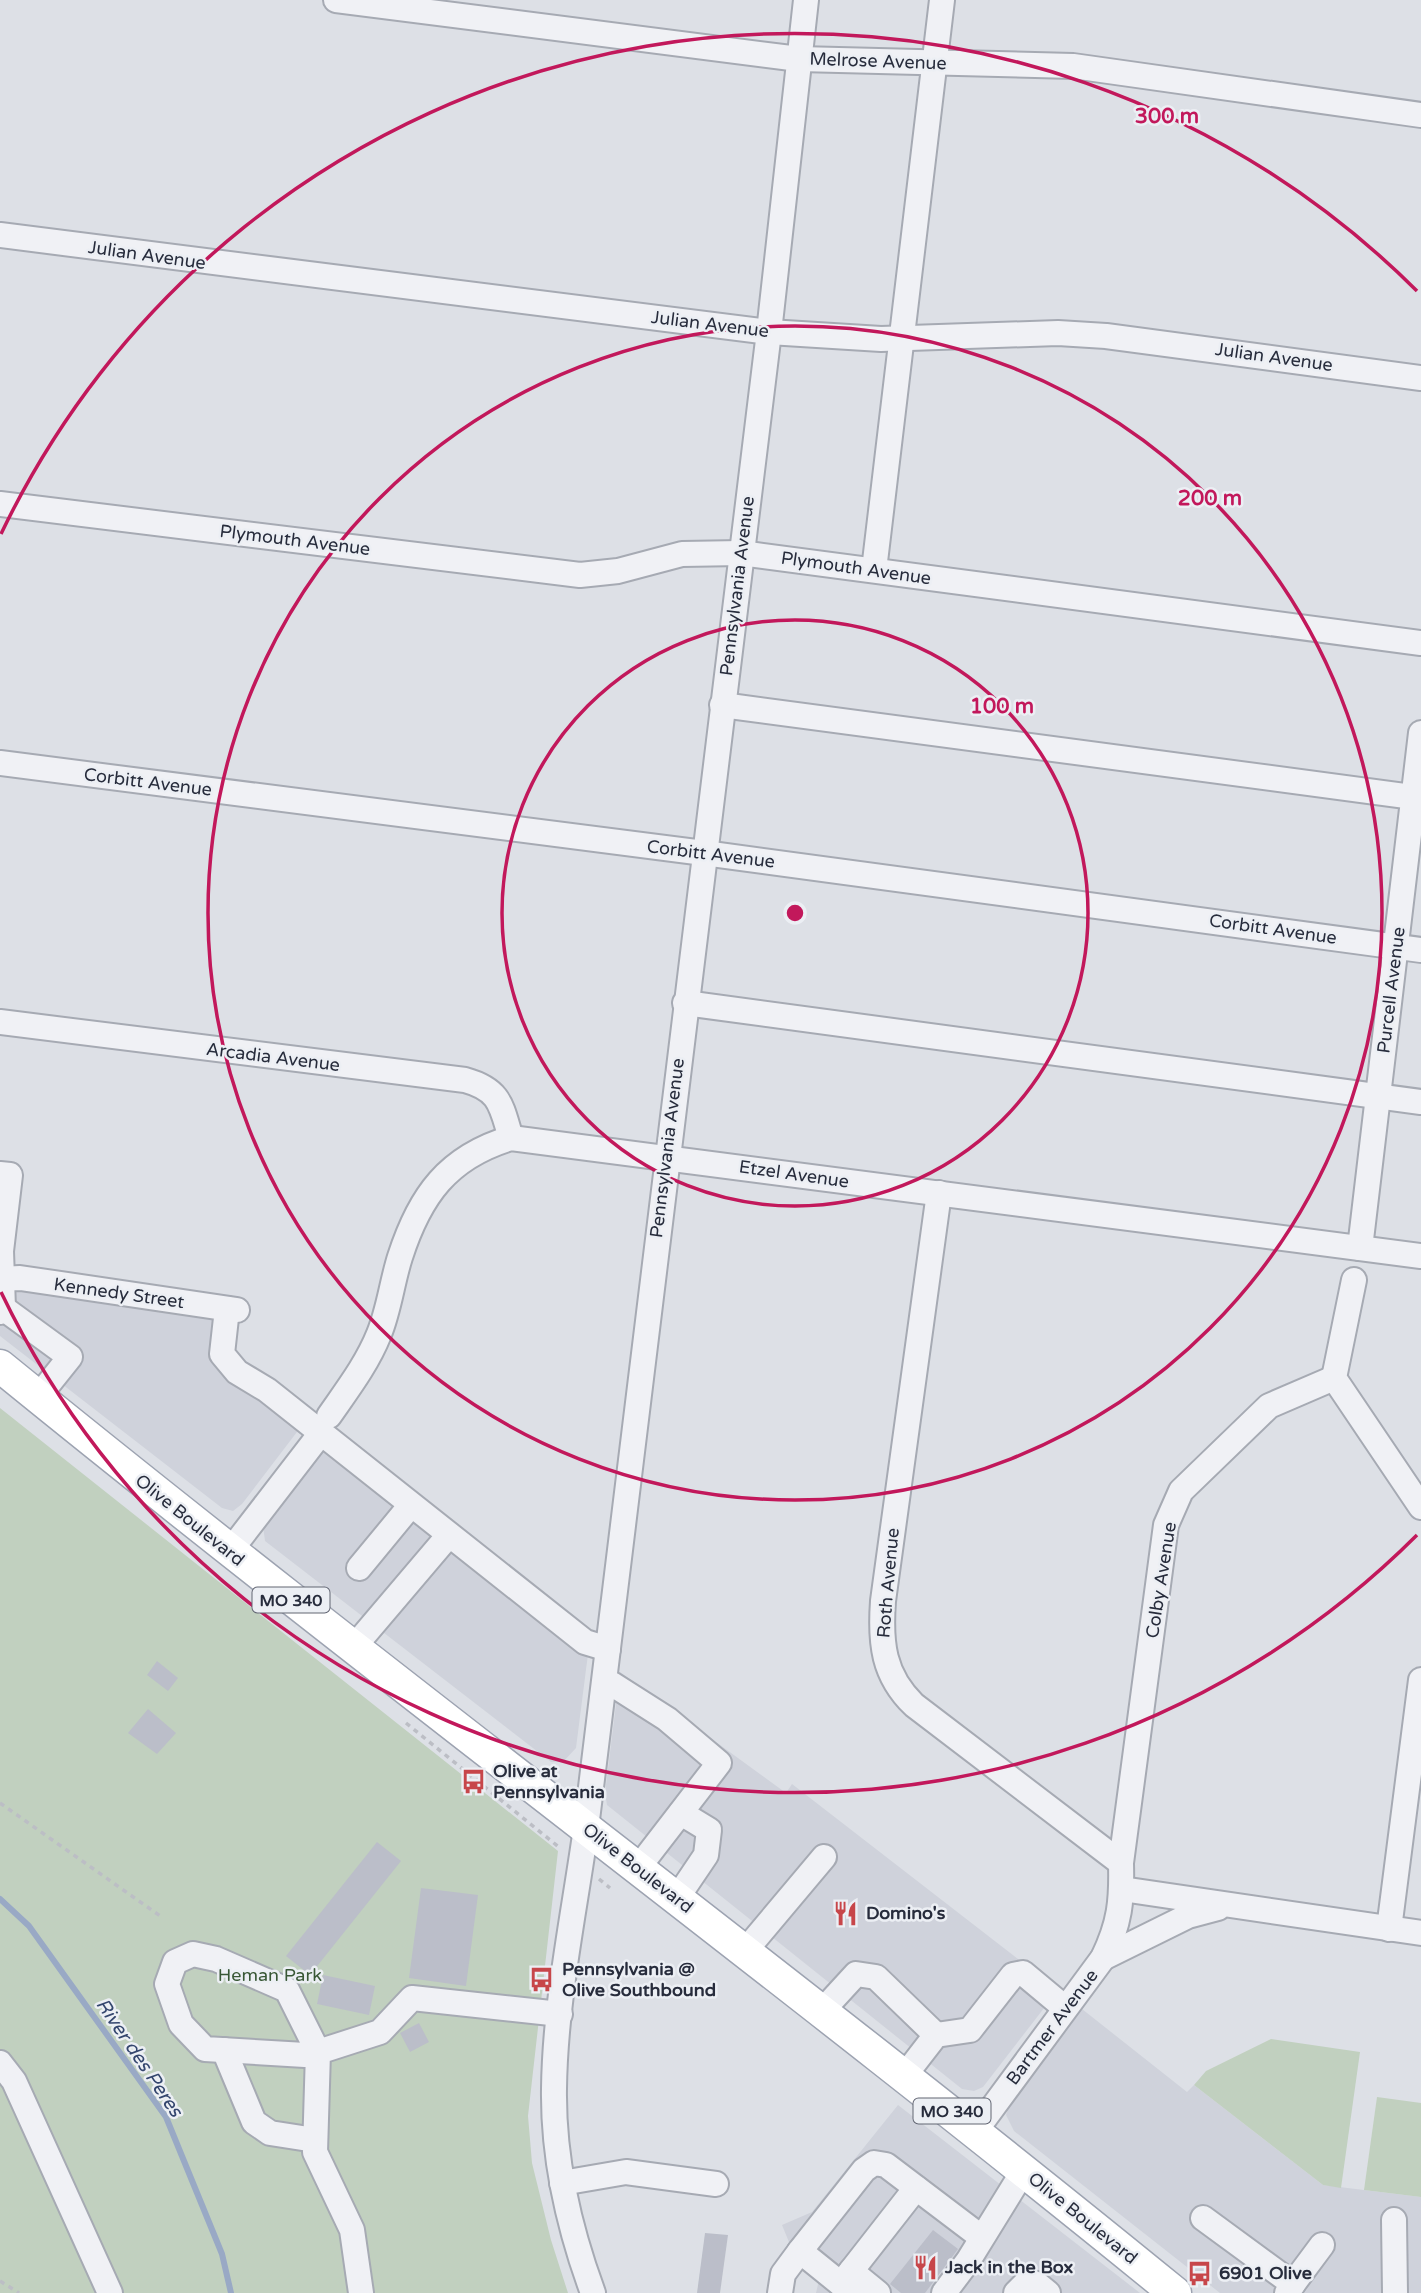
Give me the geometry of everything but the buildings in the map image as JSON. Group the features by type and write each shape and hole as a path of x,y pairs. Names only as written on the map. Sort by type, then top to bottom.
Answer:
{"main road":[{"name":"Olive Boulevard","path":"0,1366 353,1648 976,2130 1167,2290"}],"street":[{"name":"Melrose Avenue","path":"335,0 799,59 1073,66 1421,115"},
{"name":"Pennsylvania Avenue","path":"593,2293 568,2217 562,2183 554,2092 560,2014 604,1684 666,1157 769,332 806,0"},
{"path":"874,570 942,0"},
{"name":"Julian Avenue","path":"0,235 769,332 902,339 1058,333 1106,336 1421,378"},
{"name":"Plymouth Avenue","path":"0,504 580,575 618,571 682,554 741,553 1421,643"},
{"path":"722,705 1417,798"},
{"name":"Purcell Avenue","path":"1360,1248 1396,946 1417,798 1421,733"},
{"name":"Corbitt Avenue","path":"0,763 704,853 1421,950"},
{"path":"685,1003 1421,1102"},
{"name":"Arcadia Avenue","path":"0,1022 465,1080 482,1085 495,1094 511,1138"},
{"name":"Etzel Avenue","path":"230,1551 325,1425 359,1373 379,1334 400,1257 437,1185 463,1157 477,1149 511,1138 1421,1256"},
{"path":"0,1174 10,1175 3,1218 1,1310 70,1357 38,1397"},
{"name":"Roth Avenue","path":"939,1193 883,1601 881,1640 888,1673 899,1691 914,1706 1121,1863"},
{"name":"Kennedy Street","path":"1,1279 20,1278 232,1310 222,1354 237,1371 325,1425"},
{"path":"1354,1280 1334,1378 1421,1507"},
{"name":"Colby Avenue","path":"1121,1863 1166,1525 1181,1491 1269,1406 1334,1378"},
{"path":"325,1425 411,1505 585,1642 608,1649"},
{"path":"359,1568 411,1505"},
{"path":"353,1648 449,1535"},
{"path":"1388,1929 1421,1680"},
{"path":"604,1684 612,1684 667,1719 719,1763 638,1868"},
{"path":"677,1898 706,1855 709,1830 681,1813"},
{"path":"745,1951 824,1857"},
{"name":"Bartmer Avenue","path":"976,2130 1104,1958 1121,1914 1121,1863"},
{"name":"Bartmer Avenue","path":"1122,1889 1421,1933"},
{"name":"Bartmer Avenue","path":"1104,1958 1188,1916 1228,1906"},
{"path":"362,2293 352,2230 315,2152 318,2052 287,1990 216,1959 193,1954 174,1962 167,1984 181,2024 205,2049 304,2055 318,2052 380,2032 412,1998 560,2014"},
{"path":"905,2075 936,2035 970,2030 1013,1975 1023,1973 1065,2008"},
{"path":"822,2011 856,1974 866,1974 876,1977 936,2035"},
{"path":"224,2050 254,2122 270,2133 315,2140"},
{"path":"0,2063 14,2081 110,2293"},
{"path":"780,2293 783,2274 800,2250 864,2170 874,2163 886,2165 916,2188 976,2247"},
{"path":"944,2293 1024,2170"},
{"path":"562,2183 626,2172 716,2184"},
{"path":"848,2283 916,2188"},
{"path":"1203,2218 1290,2288 1322,2245"},
{"path":"1394,2220 1395,2293"},
{"path":"932,2293 961,2257 976,2247"},
{"path":"800,2250 848,2283 878,2293"},
{"path":"1016,2293 1027,2282 1037,2284 1048,2293"}],"path":[{"path":"0,1803 163,1918"},
{"path":"0,2281 19,2293"}],"shaded area":[{"path":"0,1286 213,1317 211,1350 214,1365 300,1428 242,1504 233,1511 222,1508 0,1336"},
{"path":"326,1446 588,1654 576,1748 563,1762 551,1762 265,1541 263,1526"},
{"path":"620,1672 786,1793 792,1784 1058,1990 983,2087 974,2091 962,2089 607,1805 605,1793"},
{"path":"1082,2009 1187,2092 1194,2085 1323,2185 1421,2197 1421,2293 1220,2293 1014,2131 1006,2115 1009,2106"},
{"path":"898,2105 1140,2293 816,2293 819,2280 791,2247 782,2225 812,2212"}],"green space":[{"name":"Heman Park","path":"0,1408 558,1851 528,2116 532,2163 551,2240 568,2293 0,2293"},
{"path":"1271,2039 1360,2052 1341,2188 1323,2185 1194,2085 1206,2071"},
{"path":"1377,2097 1421,2103 1421,2197 1364,2190"}],"waterway":[{"name":"River des Peres","path":"0,1899 29,1926 166,2117 222,2254 231,2293"}],"place":[{"name":"Olive at Pennsylvania","path":"473,1781"},
{"name":"Domino's","path":"846,1913"},
{"name":"Pennsylvania @ Olive Southbound","path":"542,1979"},
{"name":"Jack in the Box","path":"925,2267"},
{"name":"6901 Olive","path":"1199,2273"}]}
